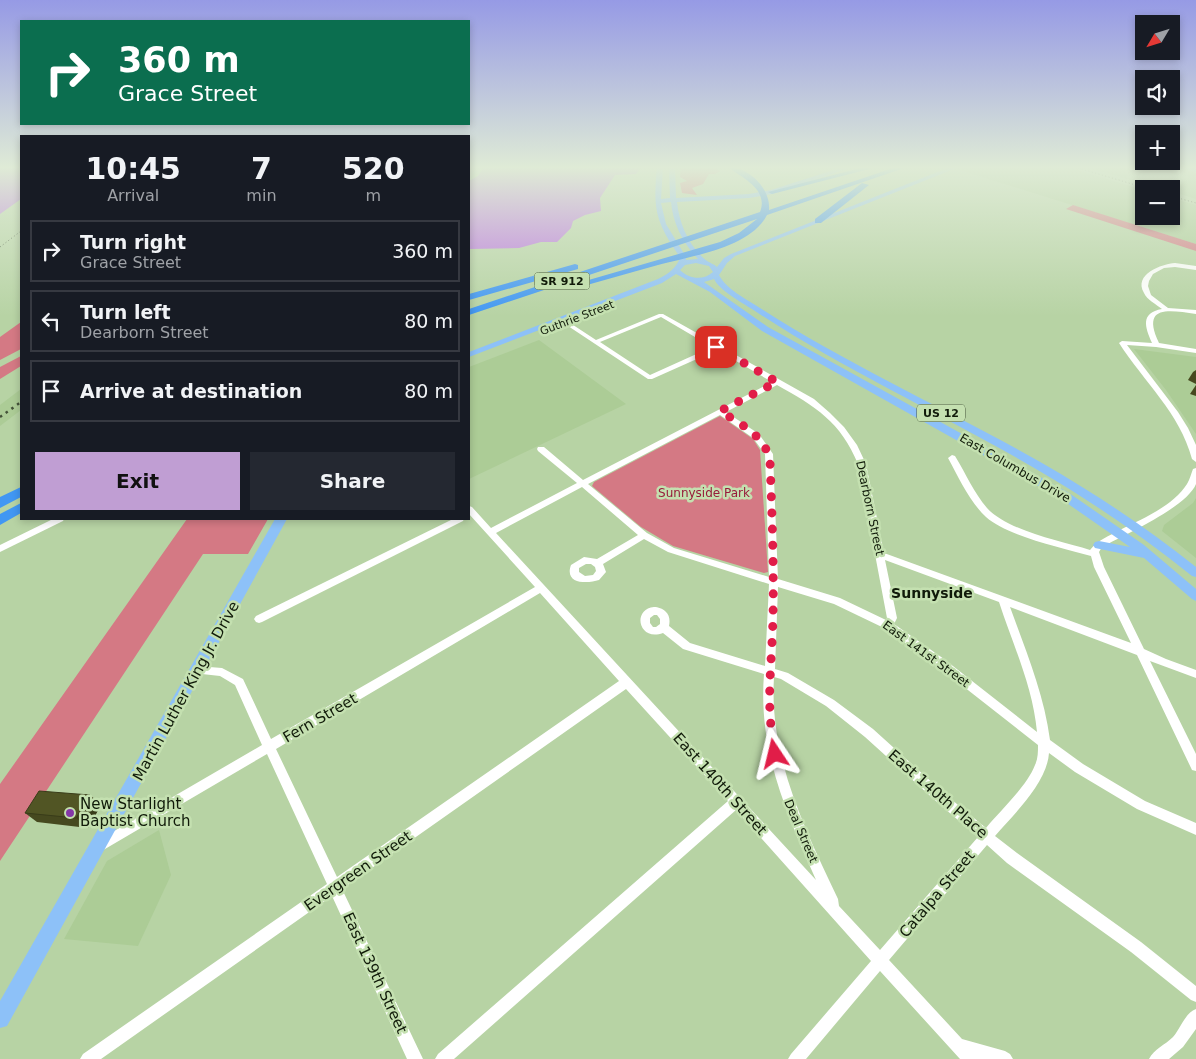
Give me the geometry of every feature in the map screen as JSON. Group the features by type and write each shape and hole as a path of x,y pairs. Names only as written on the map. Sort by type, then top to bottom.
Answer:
{"highway":[{"name":"SR 912","path":"470,314 656,250 697,233 746,216"},
{"name":"SR 912","path":"470,306 643,248 750,216"},
{"path":"470,314 711,248 740,236 757,224 763,216"},
{"path":"818,221 824,216"},
{"path":"470,297 643,248"},
{"path":"0,503 20,492"},
{"path":"0,520 20,508"},
{"path":"0,530 20,518"}],"main road":[{"name":"US 12","path":"660,216 662,225 683,257 679,267 690,279"},
{"name":"East Columbus Drive","path":"677,216 680,228 698,256 717,271 719,283 748,303 817,345 1060,478 1134,525 1196,573"},
{"path":"717,271 733,255 830,216"},
{"path":"679,267 696,262 709,264"},
{"name":"Guthrie Street","path":"470,355 659,281 679,267"},
{"name":"Guthrie Street","path":"470,360 665,283 690,279 707,279 717,271"},
{"name":"East Columbus Drive","path":"690,279 713,289 739,312 765,329 1038,480 1120,533 1196,596"},
{"name":"Martin Luther King Jr. Drive","path":"0,1019 280,520"},
{"path":"1096,550 1148,555"}],"street":[{"path":"1166,309 1146,291 1144,285 1148,277 1155,269 1163,266 1196,268"},
{"path":"1156,345 1148,332 1147,323 1154,314 1166,309 1196,312"},
{"name":"Dearborn Street","path":"596,342 662,315 822,409 840,426 854,444 862,464 892,618 888,625"},
{"path":"565,322 650,378 716,347"},
{"path":"1196,351 1156,345 1122,343 1183,426 1194,450 1196,460"},
{"path":"490,532 777,382"},
{"name":"Deal Street","path":"720,411 756,436 768,454 773,581 768,710 780,774 802,838 837,913"},
{"name":"East 141st Street","path":"541,448 644,535 672,550 837,601 888,625 940,662 1045,744 1118,792 1196,829"},
{"path":"952,458 984,510 993,519 1008,526 1096,550"},
{"path":"1096,550 1120,533 1183,497 1191,487 1196,471"},
{"name":"East 140th Street","path":"470,512 970,1059"},
{"path":"0,549 58,520"},
{"path":"259,619 458,520"},
{"path":"597,563 644,535"},
{"path":"1096,550 1141,653 1196,766"},
{"path":"881,555 1196,674"},
{"name":"Fern Street","path":"98,846 541,588"},
{"name":"Catalpa Street","path":"796,1059 987,836 1037,774 1042,764 1045,744 1039,708 1003,601"},
{"name":"East 140th Place","path":"663,627 687,646 784,676 804,686 849,716 987,836 1043,881 1136,947 1196,995"},
{"name":"East 139th Street","path":"197,670 222,672 238,682 415,1059"},
{"name":"Evergreen Street","path":"88,1059 627,682"},
{"path":"442,1059 736,802"},
{"path":"1157,1059 1178,1042 1196,1016"},
{"path":"958,1045 1005,1059"}],"shaded area":[{"path":"470,216 582,216 573,221 571,228 557,242 541,242 519,248 470,249"},
{"path":"1108,216 1135,216 1135,225"},
{"path":"1180,216 1196,216 1196,244 1135,225 1180,225"},
{"path":"539,340 626,404 470,479 470,367"},
{"path":"1134,349 1196,357 1196,434 1166,390"},
{"path":"20,390 20,411 0,426 0,405"},
{"path":"1196,498 1196,558 1162,531 1164,525 1193,503"},
{"path":"159,830 171,875 138,946 64,939 107,861"}],"green space":[{"path":"1089,216 1109,216 1196,244 1196,251"},
{"path":"20,323 20,350 0,360 0,337"},
{"path":"20,357 20,367 0,379 0,367"},
{"name":"Sunnyside Park","path":"720,416 753,439 760,450 768,572 764,573 673,546 641,527 592,486 594,482"},
{"path":"186,520 267,520 248,554 203,554 0,861 0,784"}],"building":[{"path":"39,791 90,795 76,818 25,813"}],"railway":[{"path":"0,247 20,232"},
{"path":"0,417 20,403"}],"place":[{"name":"New Starlight Baptist Church","path":"70,813"}],"district":[{"name":"Sunnyside","path":"932,593"}],"route":[{"path":"716,347 777,382 720,411 750,430 761,441 766,447 770,461 774,569 768,710 775,754"}]}
